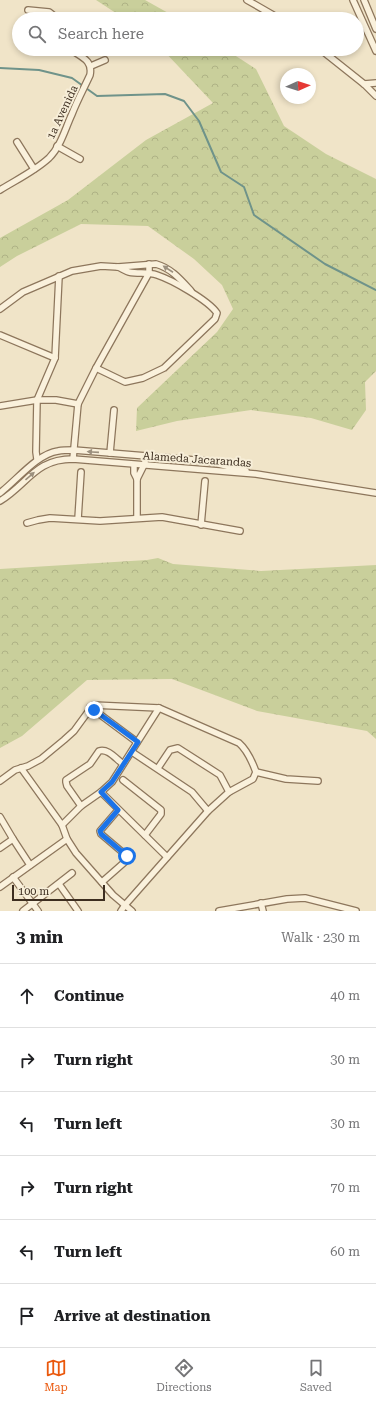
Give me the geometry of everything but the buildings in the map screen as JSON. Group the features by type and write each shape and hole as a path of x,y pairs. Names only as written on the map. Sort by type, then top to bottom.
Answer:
{"street":[{"path":"247,0 268,12"},
{"path":"353,0 358,12"},
{"path":"364,0 376,30"},
{"path":"28,10 49,12"},
{"path":"364,24 376,51"},
{"path":"80,56 91,66 105,60"},
{"path":"329,56 364,84 376,96"},
{"name":"1a Avenida","path":"0,190 49,158 57,146 83,91 90,75 91,66"},
{"path":"364,84 376,83"},
{"path":"17,142 34,169"},
{"path":"57,146 80,159"},
{"path":"73,458 78,404 96,368 149,274 149,264"},
{"path":"0,309 23,292 72,271 86,268 149,264 163,266 171,271 196,296"},
{"path":"96,368 125,382 143,378 164,368 215,319 217,313 213,308 196,296 166,279 149,274 128,272 118,267"},
{"path":"38,459 36,452 37,400 55,358 59,276"},
{"path":"0,335 55,358"},
{"path":"0,406 37,400 56,400 78,404"},
{"path":"110,453 114,410"},
{"name":"Alameda Jacarandas","path":"0,493 38,459 57,451 74,450 207,462 235,467 256,474"},
{"path":"137,518 138,479 144,465 145,456"},
{"name":"Alameda Jacarandas","path":"0,501 7,497 39,468 54,460 73,458 256,474"},
{"path":"134,464 134,473 138,479"},
{"path":"78,519 81,472"},
{"path":"256,474 376,493"},
{"path":"201,524 205,481"},
{"path":"27,524 50,518 100,520 169,518 240,532"},
{"path":"0,781 15,770 28,766 41,759 74,731 90,707 98,704 159,708 239,743 246,750 256,772 253,779 229,792 208,811 121,911"},
{"path":"90,707 138,742"},
{"path":"62,825 81,806 112,782 159,708"},
{"path":"158,768 170,750 178,748 220,775 229,792"},
{"path":"81,806 67,786 66,780 86,767 101,750 106,751 123,764"},
{"path":"132,752 192,792 208,811"},
{"path":"21,768 62,825 67,839 76,853 113,895 132,911"},
{"path":"256,772 286,779 318,781"},
{"path":"123,780 161,810 161,814 145,835"},
{"path":"101,792 167,857"},
{"path":"102,882 127,860 127,856 101,834 100,831 118,810"},
{"path":"0,817 30,865"},
{"path":"0,848 13,839"},
{"path":"0,887 67,839"},
{"path":"24,911 72,873"},
{"path":"13,877 38,911"},
{"path":"58,884 78,911"},
{"path":"219,911 287,899 305,898 356,911"},
{"path":"261,903 263,911"}],"green space":[{"path":"96,0 145,0 166,12 114,12"},
{"path":"169,56 236,56 256,69 284,126 326,154 376,179 376,371 365,382 366,410 352,430 311,418 251,410 177,421 136,431 137,408 217,332 233,309 222,285 194,259 148,226 81,224 17,256 0,267 0,238 68,200 146,140 213,103"},
{"path":"158,558 173,564 261,571 376,565 376,739 367,731 257,711 172,679 87,680 22,736 0,748 0,569 147,560"}],"waterway":[{"path":"0,68 39,70 72,78 97,96 165,94 184,101 199,121 221,172 244,187 254,215 325,264 376,290"}],"route":[{"path":"94,710 138,742 112,782 101,792 118,810 100,831 101,834 127,856"}]}
